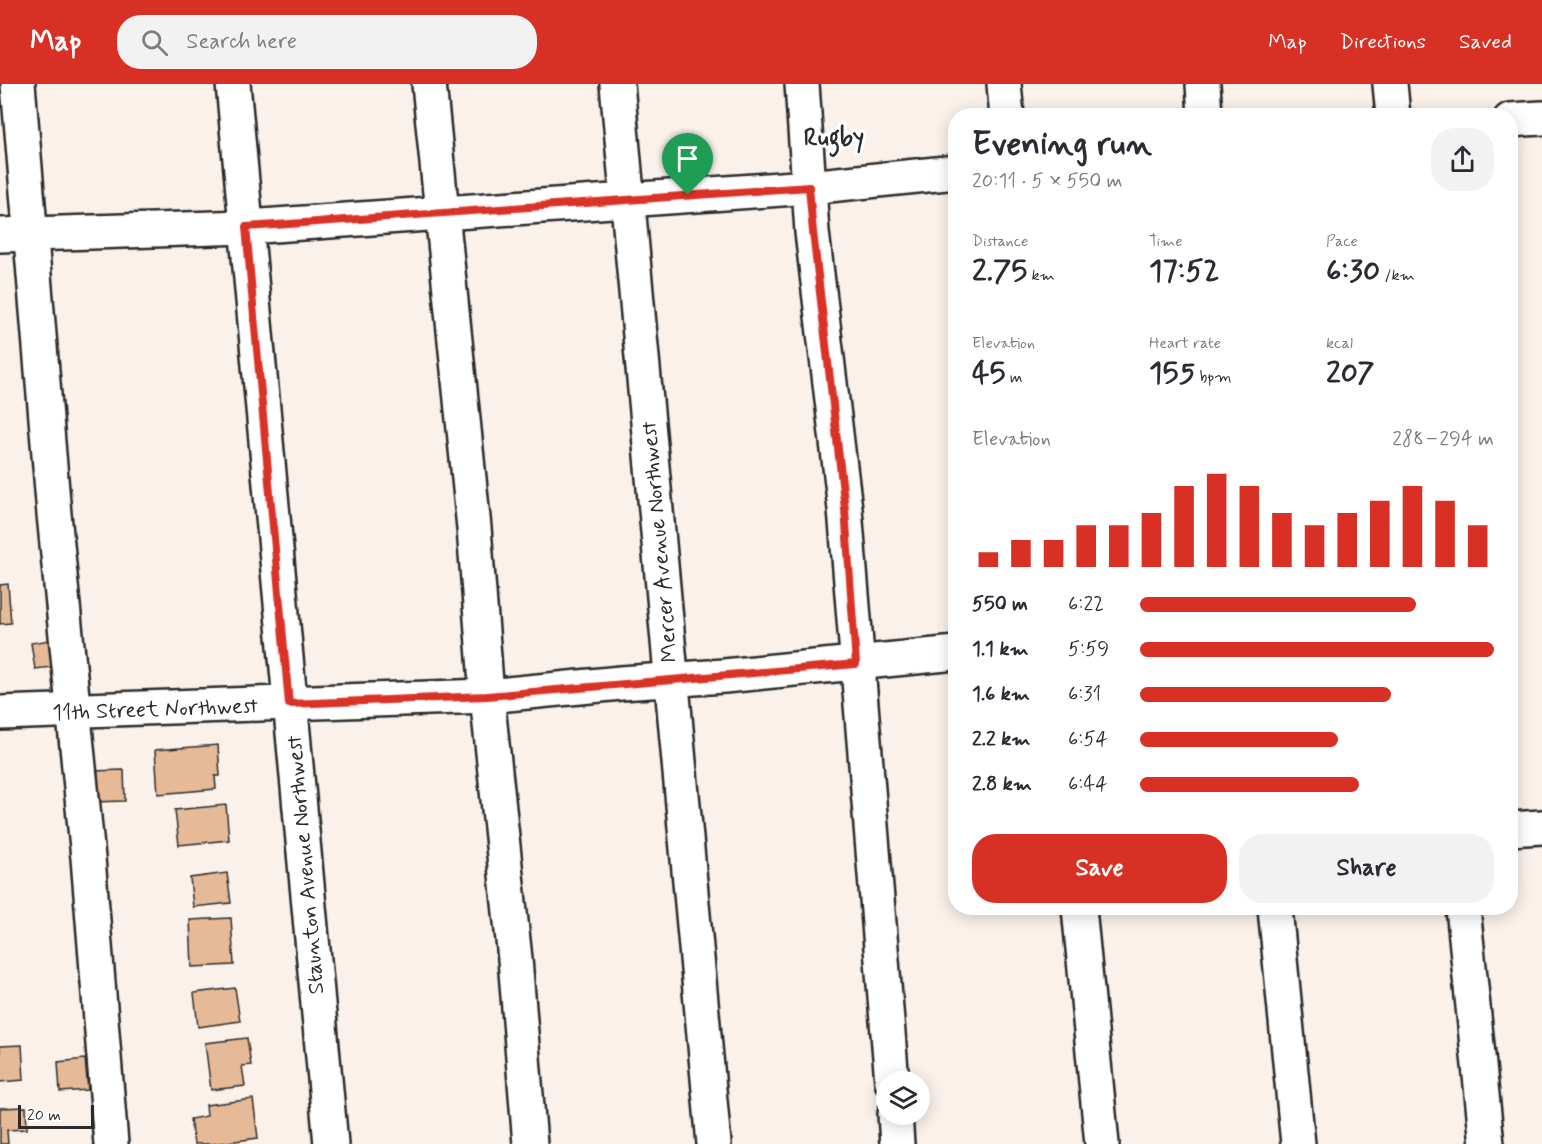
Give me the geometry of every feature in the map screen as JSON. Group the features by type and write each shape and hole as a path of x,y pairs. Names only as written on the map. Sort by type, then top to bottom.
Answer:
{"street":[{"path":"18,84 15,235 73,711 88,858 111,1144"},
{"name":"Staunton Avenue Northwest","path":"233,84 331,1144"},
{"path":"429,84 474,528 487,696 515,959 530,1144"},
{"name":"Mercer Avenue Northwest","path":"617,84 714,1144"},
{"path":"802,84 813,232 845,509 891,1071"},
{"path":"1004,84 1006,108"},
{"path":"1203,84 1204,108"},
{"path":"1390,84 1392,108"},
{"path":"1518,120 1542,118"},
{"path":"15,235 246,227 809,187 948,173"},
{"name":"11th Street Northwest","path":"0,713 487,696 948,654"},
{"path":"1518,828 1542,827"},
{"path":"1080,915 1102,1144"},
{"path":"1276,915 1298,1144"},
{"path":"1464,915 1487,1144"},
{"path":"896,1125 897,1144"}],"building":[{"path":"8,584 11,623 0,624 0,585"},
{"path":"56,639 60,666 35,669 31,643"},
{"path":"218,745 220,776 215,776 216,789 158,794 155,750"},
{"path":"124,770 125,801 92,802 91,771"},
{"path":"226,805 229,840 179,845 175,810"},
{"path":"227,873 231,903 193,907 190,878"},
{"path":"231,918 234,965 192,967 190,920"},
{"path":"235,988 240,1021 198,1027 194,993"},
{"path":"247,1038 251,1065 242,1066 245,1086 211,1090 205,1043"},
{"path":"22,1045 24,1080 0,1082 0,1046"},
{"path":"85,1059 88,1090 60,1092 58,1062"},
{"path":"253,1099 258,1138 194,1144 190,1119 207,1116 206,1105"},
{"path":"26,1107 27,1129 7,1130 8,1144 0,1144 0,1108"}],"district":[{"name":"Rugby","path":"834,137"}],"route":[{"path":"809,187 845,509 856,664 487,696 289,704 246,227 688,195 809,187"}]}
